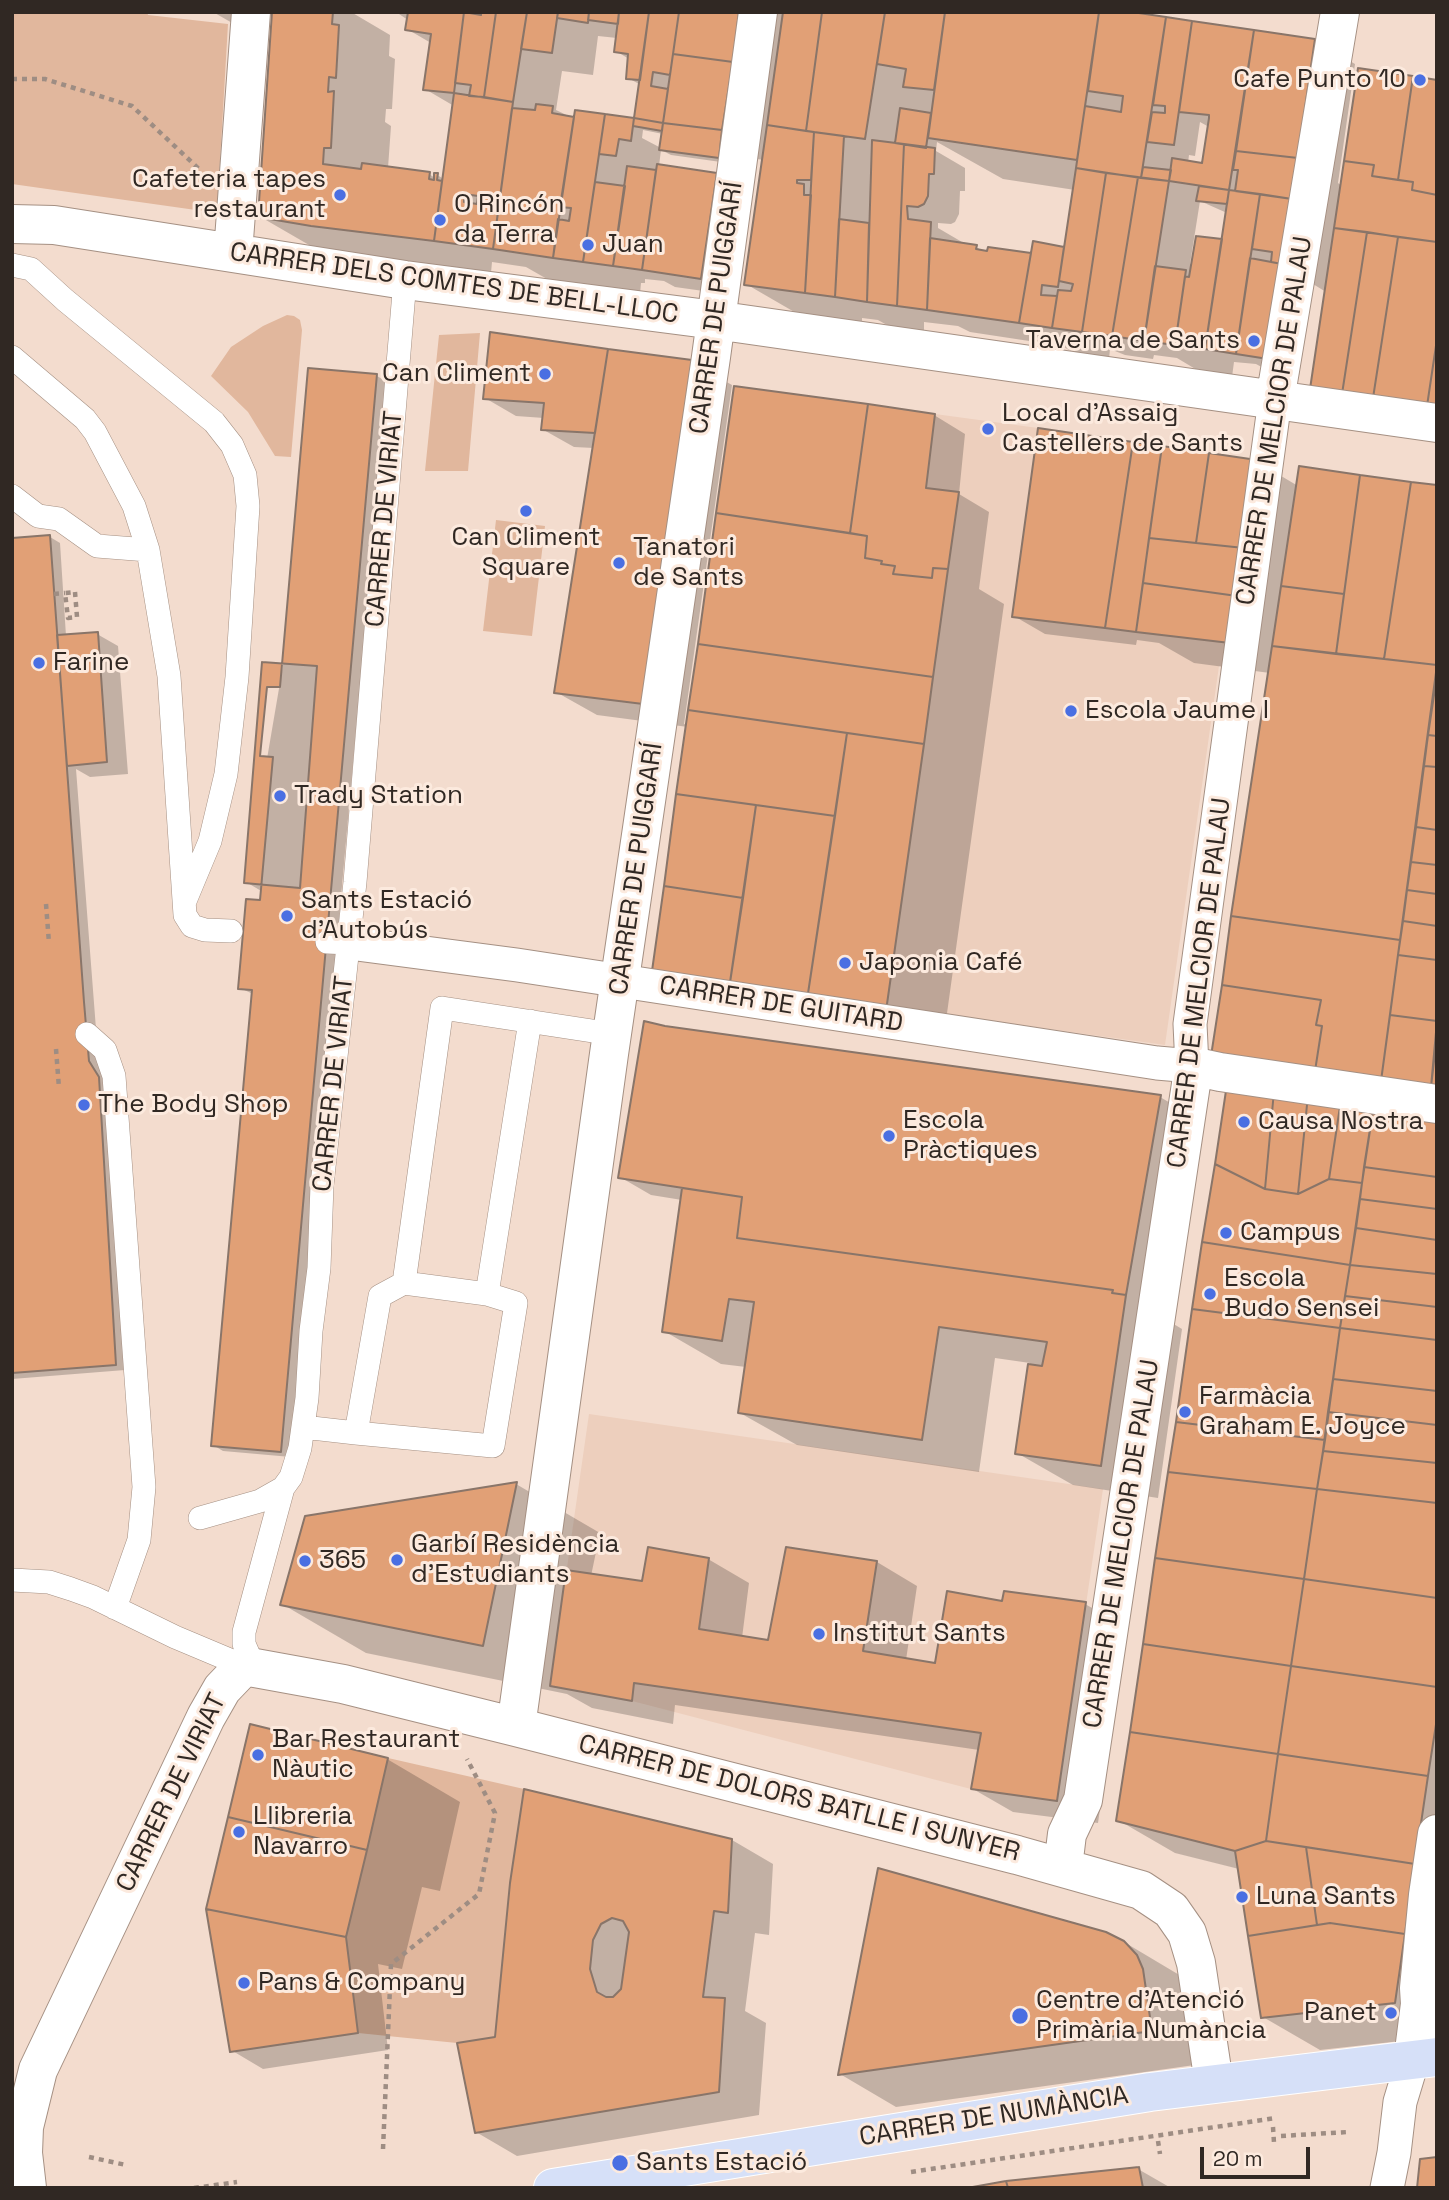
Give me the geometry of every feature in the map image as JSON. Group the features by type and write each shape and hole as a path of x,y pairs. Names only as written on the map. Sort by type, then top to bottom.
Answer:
{"main road":[{"name":"CARRER DE NUMÀNCIA","path":"553,2188 1214,2083 1425,2058"}],"street":[{"path":"233,253 251,12"},
{"name":"CARRER DE PUIGGARÍ","path":"516,1727 758,12"},
{"name":"CARRER DE MELCIOR DE PALAU","path":"1063,1867 1068,1834 1083,1800 1191,1084 1190,1024 1275,400 1340,12"},
{"name":"CARRER DELS COMTES DE BELL-LLOC","path":"12,224 54,225 405,280 715,320 1437,423"},
{"name":"CARRER DE GUITARD","path":"338,943 621,981 1157,1063 1192,1066"},
{"path":"1192,1066 1437,1104"},
{"name":"CARRER DE DOLORS BATLLE I SUNYER","path":"249,1666 343,1684 516,1727 1063,1867 1140,1890 1171,1910 1188,1933 1196,1963 1214,2083"},
{"name":"CARRER DE VIRIAT","path":"27,2188 23,2127 37,2070 206,1717 222,1689 249,1666"},
{"path":"1387,2188 1400,2102 1425,2058 1419,1988 1427,1895 1437,1834"}],"lane":[{"path":"12,265 31,269 214,422 232,445 245,475 248,506 237,677 226,774 210,841 185,908"},
{"name":"CARRER DE VIRIAT","path":"249,1666 244,1632 283,1488 296,1464 303,1427 319,1268 338,943 405,280"},
{"path":"12,357 85,419 126,488 148,550 169,676 185,908 192,926 205,930 231,931"},
{"path":"12,496 38,516 59,519 97,546 148,550"},
{"path":"404,1283 442,1008 612,1034"},
{"path":"487,1294 530,1021"},
{"path":"87,1034 105,1050 114,1076 144,1487 142,1524 135,1556 115,1608"},
{"path":"303,1427 356,1433 493,1447 516,1303 487,1294 404,1283 380,1296 356,1433"},
{"path":"200,1518 260,1501 283,1488"},
{"path":"12,1580 49,1582 249,1666"}],"path":[{"path":"12,79 45,79 132,106 198,167 200,178"},
{"path":"54,594 75,592 78,617 68,618 65,593"},
{"path":"46,904 48,943"},
{"path":"57,1049 59,1088"},
{"path":"383,2149 391,1964 479,1894 495,1813 467,1759"},
{"name":"CARRER DE NUMÀNCIA","path":"902,2174 1280,2118"},
{"path":"1273,2127 1275,2143"},
{"path":"1281,2136 1349,2132"},
{"path":"1158,2141 1160,2154"},
{"path":"89,2157 126,2165"},
{"path":"194,2188 237,2182"}],"shaded area":[{"path":"12,12 147,12 148,15 228,24 217,213 12,184"},
{"path":"287,315 300,320 302,330 291,457 275,456 248,412 211,376 231,347 263,326"},
{"path":"480,333 468,471 425,471 439,335"},
{"name":"Escola Jaume I","path":"935,414 1038,428 1012,617 1230,643 1226,667 1219,666 1165,1045 911,1010 886,1011 959,493 926,488"},
{"path":"496,520 545,526 532,636 483,631"},
{"name":"Institut Sants","path":"589,1414 1103,1489 1057,1801 971,1789 632,1701 550,1686"},
{"path":"388,1758 524,1789 510,1883 495,2037 457,2043 358,2033 346,1937"}],"building":[{"path":"272,12 333,12 332,24 339,25 336,78 329,77 328,92 334,91 331,148 324,148 323,164 361,169 362,163 430,172 429,179 434,180 434,173 438,173 437,180 442,181 434,241 258,217"},
{"path":"408,12 464,12 454,93 423,90 431,34 405,30"},
{"path":"464,12 481,15 481,12 496,12 484,97 469,96 471,85 455,83"},
{"path":"496,12 527,12 513,102 484,97"},
{"path":"527,12 558,12 552,53 521,49"},
{"path":"558,12 589,12 588,23 557,18"},
{"path":"589,12 619,12 618,24 588,20"},
{"path":"619,12 649,12 640,80 626,79 628,54 614,52"},
{"path":"649,12 679,12 670,75 653,72 651,86 668,89 663,123 634,118"},
{"path":"679,12 739,12 733,62 673,54"},
{"path":"783,12 822,12 806,131 767,125"},
{"path":"822,12 885,12 865,139 806,131"},
{"path":"885,12 945,12 934,90 903,87 906,69 877,64"},
{"path":"945,12 1099,12 1077,160 928,138"},
{"path":"1099,12 1132,12 1166,17 1141,178 1076,168 1085,106 1121,112 1123,96 1088,91"},
{"path":"1166,17 1192,21 1174,145 1147,142 1152,112 1165,113 1165,106 1153,105"},
{"path":"1192,21 1254,30 1229,190 1169,181 1172,158 1202,163 1209,118 1209,115 1179,112"},
{"path":"1254,30 1315,39 1298,158 1236,151"},
{"path":"673,54 733,62 722,130 663,123"},
{"path":"1358,68 1413,76 1398,180 1372,176 1374,165 1344,161"},
{"path":"1413,76 1437,80 1437,195 1412,190 1413,182 1398,180"},
{"path":"454,93 513,102 493,249 434,241","holes":["464,194 478,196 477,204 464,202"]},
{"path":"536,104 553,106 552,113 574,117 553,258 493,249 512,108 535,110"},
{"path":"900,108 931,113 926,148 895,143"},
{"path":"575,110 605,114 583,262 553,258 558,219 569,221 571,208 560,207"},
{"path":"605,114 634,118 631,141 619,139 616,156 599,154"},
{"path":"634,118 663,123 662,131 633,126"},
{"path":"663,123 722,130 719,158 659,150"},
{"path":"767,125 814,132 811,180 797,180 797,183 804,184 804,195 811,195 805,293 744,285"},
{"path":"814,132 844,136 835,297 805,293"},
{"path":"872,140 904,144 897,306 867,302"},
{"path":"904,144 935,148 934,174 929,174 928,196 924,204 918,207 907,206 908,219 931,222 927,310 897,306"},
{"path":"1236,151 1298,158 1292,199 1235,191 1238,170 1233,170"},
{"path":"1344,161 1374,165 1372,176 1413,182 1412,190 1437,195 1437,242 1334,228"},
{"path":"657,164 717,173 701,279 642,270"},
{"path":"627,166 656,170 642,270 613,266"},
{"path":"1143,167 1171,170 1169,181 1141,178"},
{"path":"1076,168 1106,173 1082,332 1052,328 1058,290 1071,291 1073,284 1059,281"},
{"path":"1106,173 1138,177 1112,336 1082,332"},
{"path":"1138,177 1169,181 1144,341 1112,336"},
{"path":"595,182 625,186 613,266 583,262"},
{"path":"1199,186 1229,190 1227,204 1196,201"},
{"path":"1229,190 1260,194 1236,354 1205,349"},
{"path":"1260,194 1292,199 1282,264 1271,262 1272,252 1252,249"},
{"path":"839,219 869,223 867,302 835,297"},
{"path":"1334,228 1367,232 1342,394 1310,389"},
{"path":"1367,232 1398,237 1373,398 1342,394"},
{"path":"1196,236 1222,239 1205,349 1175,345 1185,276 1189,277"},
{"path":"1398,237 1437,242 1437,339 1427,406 1373,398"},
{"path":"930,238 977,245 976,249 987,251 988,247 1031,253 1019,323 927,310"},
{"path":"1033,241 1064,247 1058,287 1042,285 1041,295 1057,296 1052,328 1019,323"},
{"path":"1250,258 1282,264 1268,359 1236,354"},
{"path":"1155,266 1186,270 1175,345 1144,341"},
{"name":"Can Climent","path":"490,332 608,349 595,433 541,430 544,403 483,399"},
{"path":"1437,339 1437,407 1427,406"},
{"name":"Tanatori de Sants","path":"608,349 692,360 643,704 554,693"},
{"name":"Sants Estació d'Autobús","path":"308,368 377,374 281,1452 211,1446 252,990 238,989 246,899 260,900 273,757 260,756 267,687 280,687"},
{"path":"734,386 868,404 850,533 716,513"},
{"path":"868,404 935,414 926,488 959,492 948,569 933,568 932,578 893,574 895,566 865,558 867,536 850,533"},
{"path":"1038,428 1133,442 1105,628 1012,617"},
{"path":"1133,442 1162,446 1136,632 1105,628"},
{"path":"1162,446 1209,453 1196,543 1149,538"},
{"path":"1209,453 1257,460 1244,548 1196,543"},
{"path":"1299,466 1360,475 1344,594 1281,586"},
{"path":"1360,475 1411,482 1384,659 1336,654"},
{"path":"1411,482 1437,485 1437,665 1384,659"},
{"path":"716,513 867,536 865,558 895,566 893,574 932,578 933,568 948,569 933,677 698,644"},
{"path":"50,535 89,1061 99,1077 116,1365 12,1373 12,538"},
{"path":"1149,538 1244,548 1237,596 1143,583"},
{"path":"1143,583 1237,596 1230,643 1136,632"},
{"path":"1281,586 1344,594 1336,654 1272,646"},
{"path":"98,632 107,762 67,766 57,635"},
{"path":"698,644 933,677 924,744 688,710"},
{"path":"1272,646 1437,665 1400,940 1231,916"},
{"path":"262,662 317,666 300,888 244,883"},
{"path":"1437,675 1437,736 1428,735"},
{"path":"688,710 847,733 835,816 676,794"},
{"path":"847,733 924,744 886,1011 807,1000"},
{"path":"1428,735 1437,736 1437,767 1424,766"},
{"path":"1424,766 1437,767 1437,830 1416,827"},
{"path":"676,794 756,805 743,898 664,886"},
{"path":"756,805 835,816 807,1000 729,989"},
{"path":"1416,827 1437,830 1437,865 1411,862"},
{"path":"1411,862 1437,865 1437,894 1407,890"},
{"path":"664,886 743,898 729,989 651,978"},
{"path":"1407,890 1437,894 1437,926 1403,921"},
{"path":"1231,916 1400,940 1381,1081 1315,1071 1322,1026 1316,1025 1321,1000 1222,985"},
{"path":"1403,921 1437,926 1437,960 1398,955"},
{"path":"1398,955 1437,960 1437,1021 1390,1015"},
{"path":"1222,985 1321,1000 1316,1025 1322,1026 1315,1071 1211,1056"},
{"path":"1390,1015 1437,1021 1431,1087 1381,1081"},
{"name":"Escola Pràctiques","path":"644,1021 1161,1095 1126,1295 1112,1293 1113,1290 737,1238 742,1197 618,1178"},
{"path":"1437,1036 1437,1088 1431,1087"},
{"path":"1227,1084 1274,1091 1265,1189 1215,1164"},
{"path":"1274,1091 1308,1095 1298,1194 1265,1189"},
{"path":"1308,1095 1341,1100 1329,1179 1298,1194"},
{"path":"1341,1100 1374,1104 1362,1183 1329,1179"},
{"path":"1374,1104 1437,1113 1437,1177 1364,1167"},
{"path":"1215,1164 1265,1189 1298,1194 1329,1179 1362,1183 1350,1265 1202,1242"},
{"path":"1364,1167 1437,1177 1437,1209 1360,1199"},
{"path":"682,1188 742,1197 737,1238 1113,1290 1112,1293 1126,1295 1101,1466 1015,1454 1028,1364 1042,1366 1047,1342 939,1327 922,1440 738,1413 754,1302 729,1299 722,1341 662,1332"},
{"path":"1360,1199 1437,1209 1437,1240 1356,1228"},
{"path":"1356,1228 1437,1240 1437,1274 1350,1265"},
{"path":"1202,1242 1350,1265 1340,1328 1192,1309"},
{"path":"1350,1265 1437,1274 1437,1307 1345,1296"},
{"path":"1345,1296 1437,1307 1437,1340 1340,1328"},
{"path":"1192,1309 1340,1328 1325,1440 1176,1422"},
{"path":"1340,1328 1437,1340 1437,1391 1333,1379"},
{"path":"1333,1379 1437,1391 1437,1425 1328,1412"},
{"path":"1328,1412 1437,1425 1437,1463 1323,1451"},
{"path":"1176,1422 1325,1440 1317,1489 1168,1472"},
{"path":"1323,1451 1437,1463 1437,1503 1317,1489"},
{"path":"1168,1472 1317,1489 1304,1579 1155,1558"},
{"name":"Garbí Residència d'Estudiants","path":"517,1482 483,1646 280,1605 305,1516"},
{"path":"1317,1489 1437,1503 1437,1598 1304,1579"},
{"path":"648,1547 709,1558 699,1629 768,1640 786,1547 877,1561 863,1651 935,1663 947,1591 1002,1601 1004,1591 1086,1602 1057,1801 971,1789 981,1733 634,1683 632,1701 550,1686 566,1570 642,1581"},
{"path":"1155,1558 1304,1579 1291,1666 1143,1644"},
{"path":"1304,1579 1437,1598 1437,1687 1291,1666"},
{"path":"1143,1644 1291,1666 1278,1754 1130,1732"},
{"path":"1291,1666 1437,1687 1437,1718 1428,1776 1278,1754"},
{"path":"250,1724 388,1758 367,1850 228,1817"},
{"path":"1130,1732 1278,1754 1266,1841 1235,1851 1116,1821"},
{"path":"1278,1754 1428,1776 1415,1864 1266,1841"},
{"path":"524,1789 732,1839 728,1913 714,1911 703,1997 725,1998 719,2092 475,2133 457,2043 495,2037 510,1883","holes":["612,1918 623,1921 629,1932 621,1989 613,1997 606,1997 597,1992 590,1969 593,1940 601,1924"]},
{"path":"228,1817 367,1850 346,1937 206,1909"},
{"path":"1266,1841 1306,1847 1317,1925 1248,1936 1235,1851"},
{"path":"1306,1847 1415,1864 1405,1934 1330,1923 1317,1925"},
{"path":"878,1868 1106,1932 1124,1941 1137,1955 1143,1969 1152,2031 838,2075"},
{"path":"206,1909 346,1937 358,2033 230,2052"},
{"path":"1330,1923 1405,1934 1395,2003 1261,2018 1248,1936"},
{"path":"1437,2157 1437,2188 1417,2188 1420,2159"},
{"path":"1139,2167 1143,2188 1008,2188 1006,2181"},
{"path":"1006,2181 1008,2188 967,2188"}],"place":[{"name":"Cafe Punto 10","path":"1420,80"},
{"name":"Cafeteria tapes restaurant","path":"340,195"},
{"name":"O Rincón da Terra","path":"440,220"},
{"name":"Juan","path":"588,245"},
{"name":"Taverna de Sants","path":"1254,341"},
{"name":"Can Climent","path":"545,374"},
{"name":"Local d'Assaig Castellers de Sants","path":"988,429"},
{"name":"Can Climent Square","path":"526,511"},
{"name":"Tanatori de Sants","path":"619,563"},
{"name":"Farine","path":"39,663"},
{"name":"Escola Jaume I","path":"1071,711"},
{"name":"Trady Station","path":"280,796"},
{"name":"Sants Estació d'Autobús","path":"287,916"},
{"name":"Japonia Café","path":"845,963"},
{"name":"The Body Shop","path":"84,1105"},
{"name":"Causa Nostra","path":"1244,1122"},
{"name":"Escola Pràctiques","path":"889,1136"},
{"name":"Campus","path":"1226,1233"},
{"name":"Escola Budo Sensei","path":"1210,1294"},
{"name":"Farmàcia Graham E. Joyce","path":"1185,1412"},
{"name":"Garbí Residència d'Estudiants","path":"397,1560"},
{"name":"365","path":"305,1561"},
{"name":"Institut Sants","path":"819,1634"},
{"name":"Bar Restaurant Nàutic","path":"258,1755"},
{"name":"Llibreria Navarro","path":"239,1832"},
{"name":"Luna Sants","path":"1242,1897"},
{"name":"Pans & Company","path":"244,1983"},
{"name":"Panet","path":"1391,2013"},
{"name":"Centre d'Atenció Primària Numància","path":"1020,2016"},
{"name":"Sants Estació","path":"620,2163"}]}
